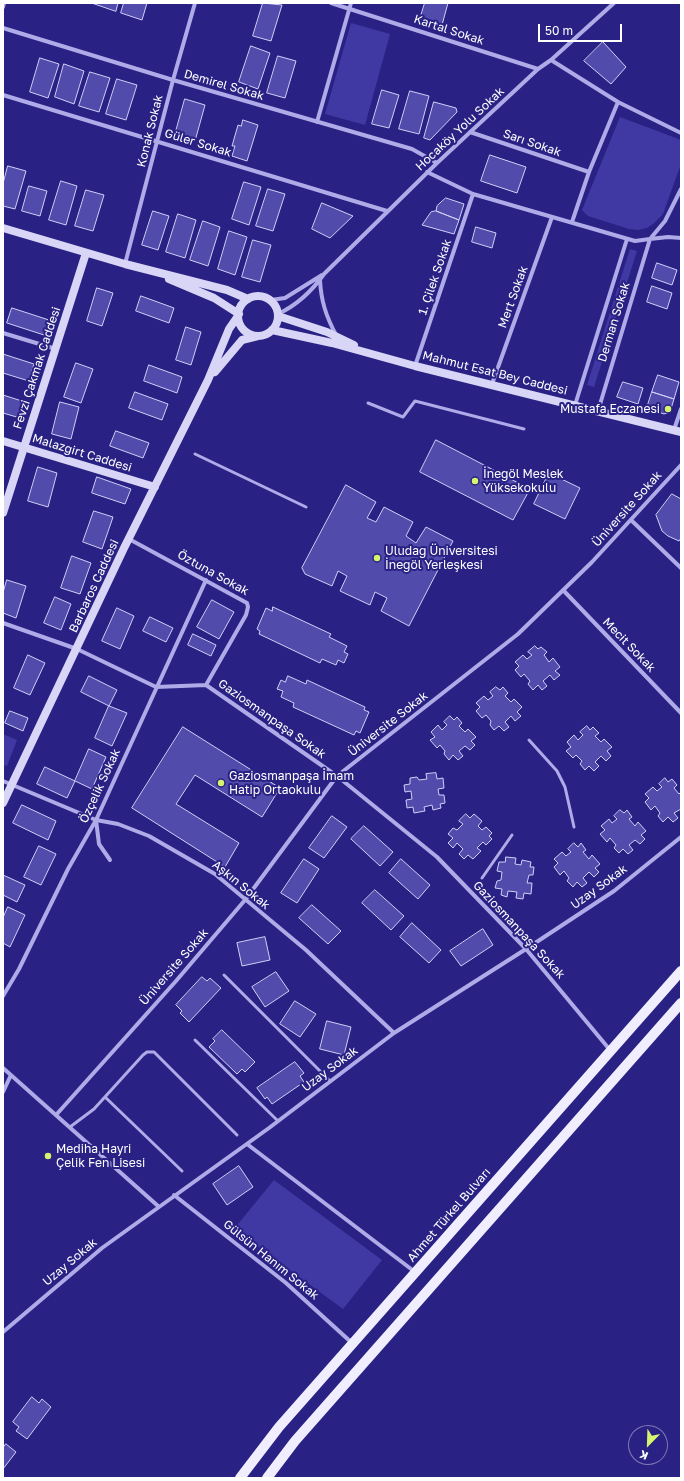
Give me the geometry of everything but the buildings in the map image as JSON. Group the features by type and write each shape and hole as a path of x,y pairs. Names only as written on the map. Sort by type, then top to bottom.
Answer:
{"main road":[{"path":"3,228 156,273 212,286 248,299"},
{"name":"Fevzi Çakmak Caddesi","path":"3,513 86,253"},
{"path":"156,273 214,298 239,315 240,322 248,332 260,335"},
{"path":"260,296 271,300 277,309 278,315 276,326 272,330 260,335 242,340 208,380 229,329 239,315 242,303 248,299 260,296"},
{"path":"278,315 337,337 373,354"},
{"path":"272,330 298,334 373,354"},
{"name":"Mahmut Esat Bey Caddesi","path":"373,354 415,366 678,431"},
{"name":"Barbaros Caddesi","path":"3,803 129,539 208,380"},
{"name":"Malazgirt Caddesi","path":"3,441 155,487"},
{"name":"Ahmet Türkel Bulvarı","path":"240,1478 279,1427 681,971"},
{"path":"267,1478 295,1440 681,1003"}],"street":[{"path":"3,7 4,3"},
{"name":"Konak Sokak","path":"125,264 173,80 195,3"},
{"name":"Kartal Sokak","path":"331,3 538,69"},
{"path":"318,122 351,3"},
{"name":"Hocaköy Yolu Sokak","path":"324,274 427,172 522,86 538,69 614,3"},
{"name":"Demirel Sokak","path":"3,28 173,80 412,149 437,163"},
{"path":"550,60 618,102 681,133"},
{"name":"Güler Sokak","path":"3,95 387,211"},
{"path":"572,222 589,172 618,102"},
{"name":"Sarı Sokak","path":"470,132 589,172"},
{"path":"427,172 473,194 635,241 668,237 681,238"},
{"path":"650,239 665,221 681,189"},
{"name":"1. Çilek Sokak","path":"415,366 473,194"},
{"name":"Mert Sokak","path":"492,384 552,216"},
{"path":"576,405 627,238"},
{"name":"Derman Sokak","path":"598,411 650,239"},
{"path":"278,315 293,306 320,280 324,274"},
{"path":"271,300 285,298 324,274"},
{"path":"320,280 321,301 337,337"},
{"path":"3,333 56,349"},
{"path":"678,431 681,408"},
{"name":"Üniversite Sokak","path":"56,1115 176,981 245,900 337,776 518,634 592,562 681,465"},
{"path":"631,520 681,568"},
{"name":"Öztuna Sokak","path":"129,539 247,603 248,607 246,615 206,685"},
{"name":"Özçelik Sokak","path":"3,996 19,969 68,869 96,820 206,580"},
{"name":"Mecit Sokak","path":"563,590 681,713"},
{"name":"Gaziosmanpaşa Sokak","path":"3,623 77,649 156,687 206,685 337,776 437,857 526,949 611,1050"},
{"name":"Aşkın Sokak","path":"3,781 96,820 118,824 149,836 215,874 306,950 394,1033"},
{"path":"96,820 99,844 110,860"},
{"name":"Uzay Sokak","path":"3,1332 102,1248 158,1206 247,1144 394,1033 614,891 681,837"},
{"path":"3,1068 158,1206"},
{"path":"3,1092 11,1075"},
{"path":"247,1144 415,1272"},
{"name":"Gülsün Hanım Sokak","path":"174,1196 286,1283 352,1344"}],"lane":[{"path":"368,403 403,417 415,401 524,429"},
{"path":"195,454 306,507"},
{"path":"529,740 557,771 565,787 574,826"},
{"path":"482,878 512,835"},
{"path":"224,975 330,1081"},
{"path":"195,1040 278,1121"},
{"path":"70,1128 89,1114 144,1053 154,1052 237,1135"},
{"path":"105,1097 182,1171"}],"shaded area":[{"path":"351,23 390,34 365,125 325,114"},
{"path":"620,117 681,140 681,164 663,214 647,228 638,230 629,229 588,216 582,210"},
{"path":"630,249 637,251 594,387 587,385"},
{"path":"3,734 17,740 7,766 3,765"},
{"path":"274,1180 382,1260 343,1309 234,1229"}],"place":[{"name":"Mustafa Eczanesi","path":"668,409"},
{"name":"İnegöl Meslek Yüksekokulu","path":"475,481"},
{"name":"Uludağ Üniversitesi İnegöl Yerleşkesi","path":"377,558"},
{"name":"Gaziosmanpaşa İmam Hatip Ortaokulu","path":"221,783"},
{"name":"Mediha Hayri Çelik Fen Lisesi","path":"48,1156"}]}
